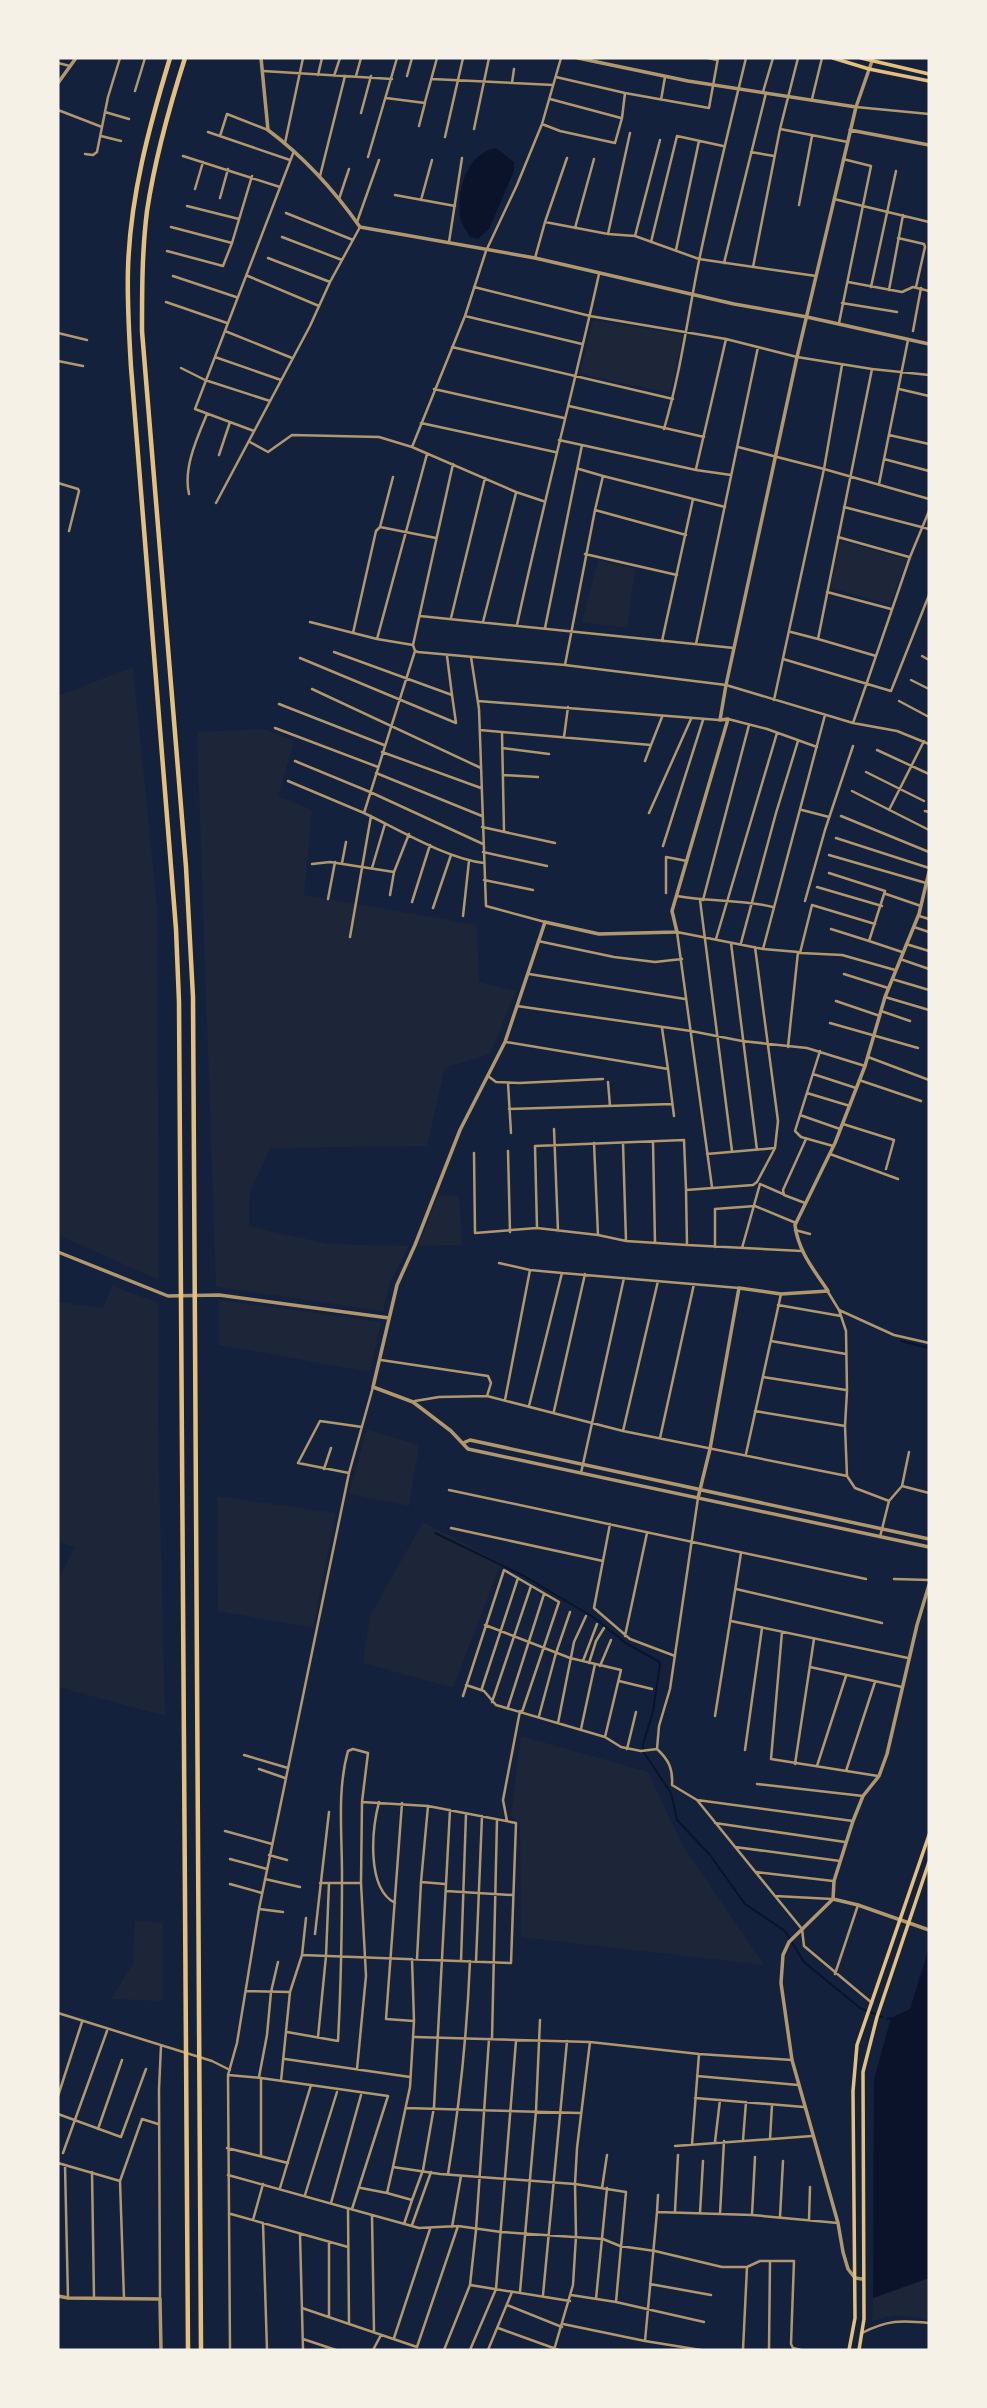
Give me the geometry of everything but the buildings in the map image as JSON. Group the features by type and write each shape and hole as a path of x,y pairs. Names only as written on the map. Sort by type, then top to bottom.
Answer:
{"highway":[{"path":"170,58 152,114 141,166 131,238 128,292 131,367 174,904 178,1002 188,2350"},
{"path":"186,58 162,133 147,213 142,271 142,331 186,867 193,997 201,2350"}],"main road":[{"path":"833,58 869,69 929,80"},
{"path":"860,58 929,74"},
{"path":"849,2350 855,2318 853,2072 857,2045 929,1835"},
{"path":"859,2350 864,2319 863,2072 877,2017 929,1862"}],"street":[{"path":"58,83 76,58"},
{"path":"85,155 95,154 120,58"},
{"path":"135,91 145,58"},
{"path":"261,58 268,130"},
{"path":"285,143 303,58"},
{"path":"318,75 322,58"},
{"path":"334,76 340,58"},
{"path":"356,76 361,58"},
{"path":"368,157 397,58"},
{"path":"407,76 412,58"},
{"path":"419,126 437,58"},
{"path":"445,137 463,58"},
{"path":"474,129 489,58"},
{"path":"412,447 465,316 486,251 542,124 561,58"},
{"path":"578,58 713,85 856,107 929,114"},
{"path":"556,77 709,108 717,59 708,58"},
{"path":"664,429 687,333 699,259 723,146 746,58"},
{"path":"724,263 772,58"},
{"path":"753,267 774,156 797,58"},
{"path":"812,100 822,58"},
{"path":"720,720 797,357 850,130 872,61"},
{"path":"58,63 70,66"},
{"path":"512,83 514,69"},
{"path":"263,71 392,79"},
{"path":"320,176 345,76"},
{"path":"360,113 371,76"},
{"path":"661,100 665,77"},
{"path":"432,79 553,86"},
{"path":"542,124 560,131 616,142 625,93"},
{"path":"386,98 425,103"},
{"path":"550,99 622,118"},
{"path":"58,110 102,127"},
{"path":"106,112 129,119"},
{"path":"220,136 227,114 268,130 320,176 358,225 535,258 693,295 839,323 929,344"},
{"path":"780,129 848,142"},
{"path":"850,130 929,145"},
{"path":"208,132 290,160"},
{"path":"608,234 631,133"},
{"path":"651,242 676,137 679,135 723,146"},
{"path":"799,205 812,135"},
{"path":"100,136 121,141"},
{"path":"635,236 660,140"},
{"path":"676,251 699,141"},
{"path":"254,431 195,408 294,151"},
{"path":"751,152 774,156"},
{"path":"183,156 280,187"},
{"path":"449,242 461,158"},
{"path":"535,258 567,158"},
{"path":"575,228 594,159"},
{"path":"839,323 871,166 844,159"},
{"path":"216,503 353,240 379,160"},
{"path":"421,200 432,160"},
{"path":"195,189 203,161"},
{"path":"219,198 228,169"},
{"path":"339,199 349,169"},
{"path":"871,287 896,171"},
{"path":"167,251 223,267 252,176"},
{"path":"395,195 455,206"},
{"path":"834,199 929,222"},
{"path":"187,206 239,219"},
{"path":"286,213 353,240"},
{"path":"890,290 903,215"},
{"path":"545,222 608,234 635,236 699,259 816,276"},
{"path":"171,227 232,243"},
{"path":"282,237 342,260"},
{"path":"898,239 923,244 925,247 913,331"},
{"path":"268,258 330,282"},
{"path":"517,625 543,501 569,407 599,274"},
{"path":"173,276 237,297"},
{"path":"246,276 319,306"},
{"path":"846,282 902,292 918,288 929,290"},
{"path":"474,287 590,316 726,339 797,357 929,375"},
{"path":"166,302 227,323"},
{"path":"842,303 897,312"},
{"path":"465,316 582,344"},
{"path":"225,331 292,358"},
{"path":"58,332 87,340"},
{"path":"879,484 909,338"},
{"path":"696,470 726,339"},
{"path":"452,347 673,399"},
{"path":"696,644 758,348"},
{"path":"215,357 281,380"},
{"path":"58,361 83,366"},
{"path":"774,700 824,469 842,365"},
{"path":"181,368 205,380 270,401"},
{"path":"818,639 872,369"},
{"path":"434,389 565,418"},
{"path":"899,389 929,396"},
{"path":"569,407 704,437"},
{"path":"189,494 189,467 207,414"},
{"path":"219,455 230,422"},
{"path":"421,423 556,453"},
{"path":"248,441 268,452 292,435 379,437 412,447 543,501"},
{"path":"889,435 929,444"},
{"path":"559,439 696,470 731,475"},
{"path":"545,628 582,444"},
{"path":"738,447 929,499"},
{"path":"377,639 427,454"},
{"path":"884,459 929,471"},
{"path":"364,813 415,651 413,645 453,464"},
{"path":"579,469 726,507"},
{"path":"565,665 585,554 603,476"},
{"path":"353,633 376,531 380,527 393,477"},
{"path":"451,618 485,477"},
{"path":"58,483 79,491 69,531"},
{"path":"483,622 516,492"},
{"path":"662,641 693,499"},
{"path":"844,507 929,529"},
{"path":"595,510 686,535"},
{"path":"853,723 910,557 929,511"},
{"path":"380,527 436,538"},
{"path":"838,537 910,557"},
{"path":"585,554 677,575"},
{"path":"827,592 892,609"},
{"path":"783,659 891,691 929,595"},
{"path":"420,616 734,648"},
{"path":"310,622 413,645"},
{"path":"789,631 876,656"},
{"path":"415,651 565,665 726,685 853,723 897,731 929,744"},
{"path":"334,652 452,695"},
{"path":"300,658 456,723 447,655"},
{"path":"922,656 929,660"},
{"path":"471,657 480,730 486,906 599,934 677,932 763,949 842,955 895,970"},
{"path":"911,680 929,689"},
{"path":"312,689 481,768"},
{"path":"478,701 702,720 728,719 817,747"},
{"path":"899,701 929,717"},
{"path":"279,704 384,746"},
{"path":"564,737 568,707"},
{"path":"763,949 825,715"},
{"path":"645,761 662,717"},
{"path":"649,813 691,719"},
{"path":"712,1188 685,999 682,959 672,911 728,719"},
{"path":"663,846 702,720"},
{"path":"732,1151 703,937 702,900 749,725"},
{"path":"275,728 378,767"},
{"path":"480,730 651,746"},
{"path":"502,732 504,831"},
{"path":"716,939 777,733"},
{"path":"741,943 798,741"},
{"path":"889,810 924,741"},
{"path":"805,901 853,746"},
{"path":"502,748 549,754"},
{"path":"877,750 929,774"},
{"path":"382,752 481,789"},
{"path":"295,761 483,844"},
{"path":"376,772 482,816"},
{"path":"866,772 924,801"},
{"path":"503,775 538,777"},
{"path":"288,781 372,816 451,855 484,863"},
{"path":"852,791 929,830"},
{"path":"802,810 829,817"},
{"path":"351,937 372,816"},
{"path":"841,817 929,852"},
{"path":"372,868 385,823"},
{"path":"482,827 555,843"},
{"path":"390,895 394,872 409,834"},
{"path":"836,838 929,870 921,906 891,979 865,1066 834,1147 795,1230 802,1251 839,1310 846,1331 846,1476 855,1488 889,1501"},
{"path":"342,863 346,842"},
{"path":"412,902 430,845"},
{"path":"483,852 547,866"},
{"path":"433,908 451,855"},
{"path":"829,855 927,883"},
{"path":"666,893 666,857 687,861"},
{"path":"463,916 470,861"},
{"path":"328,899 335,863"},
{"path":"312,864 342,863 394,872"},
{"path":"829,873 921,906"},
{"path":"484,880 533,890"},
{"path":"817,887 882,906"},
{"path":"869,941 886,894"},
{"path":"677,896 751,902 773,907"},
{"path":"788,1047 799,952 812,905 875,924"},
{"path":"918,915 929,919"},
{"path":"230,2350 228,2075 237,2043 258,1909 349,1474 381,1360 397,1285 455,1143 505,1042 545,922"},
{"path":"914,927 929,932"},
{"path":"831,929 903,953"},
{"path":"538,941 614,957 655,962 682,959"},
{"path":"731,943 757,1150"},
{"path":"906,944 929,951"},
{"path":"742,1248 759,1183 775,1148 778,1121 755,947"},
{"path":"900,959 929,969"},
{"path":"529,974 685,999"},
{"path":"844,974 888,988"},
{"path":"891,979 929,990"},
{"path":"885,997 929,1010"},
{"path":"836,1001 910,1021"},
{"path":"517,1006 820,1051 865,1066"},
{"path":"830,1023 918,1048"},
{"path":"662,1028 674,1116"},
{"path":"505,1042 668,1069"},
{"path":"820,1051 795,1131 796,1135 834,1147"},
{"path":"868,1057 929,1080"},
{"path":"813,1074 856,1088"},
{"path":"488,1076 496,1082 508,1083 603,1079"},
{"path":"859,1080 921,1101"},
{"path":"608,1082 610,1106"},
{"path":"508,1083 512,1133"},
{"path":"807,1093 850,1106"},
{"path":"509,1109 672,1104"},
{"path":"800,1115 894,1140 886,1169"},
{"path":"554,1129 558,1231"},
{"path":"783,1194 806,1139"},
{"path":"537,1228 535,1146 684,1140 687,1245"},
{"path":"653,1142 655,1243"},
{"path":"594,1143 598,1234"},
{"path":"623,1143 626,1241"},
{"path":"706,1154 775,1148"},
{"path":"508,1151 510,1232"},
{"path":"474,1153 475,1233 537,1228 598,1234 626,1241 802,1251"},
{"path":"830,1154 898,1179"},
{"path":"686,1190 759,1183 806,1203"},
{"path":"715,1247 715,1209 755,1206 796,1223"},
{"path":"795,1230 810,1234"},
{"path":"58,1252 159,1293 174,1296 244,1298 390,1318"},
{"path":"499,1263 530,1270 781,1294 828,1291"},
{"path":"505,1400 530,1270"},
{"path":"528,1406 562,1273"},
{"path":"554,1412 585,1275"},
{"path":"581,1473 624,1278"},
{"path":"623,1431 658,1281"},
{"path":"660,1438 694,1284"},
{"path":"739,1288 710,1448 698,1498 670,1689 659,1726 657,1749 673,1770 672,1785 697,1800 802,1929 804,1946 872,2003"},
{"path":"746,1456 781,1294"},
{"path":"779,1305 842,1316"},
{"path":"839,1310 894,1335 929,1343"},
{"path":"771,1341 846,1354"},
{"path":"381,1360 488,1376 491,1384 488,1396"},
{"path":"763,1377 847,1391"},
{"path":"373,1387 413,1402 468,1448 929,1547"},
{"path":"413,1402 439,1397 488,1396 623,1431 846,1476"},
{"path":"755,1411 845,1426"},
{"path":"349,1474 298,1462 320,1421 363,1427"},
{"path":"463,1443 470,1440 929,1539"},
{"path":"324,1469 331,1448"},
{"path":"880,1536 889,1501 902,1486 909,1452"},
{"path":"902,1486 929,1493"},
{"path":"449,1489 866,1579"},
{"path":"610,1524 594,1608 636,1643 675,1656"},
{"path":"451,1528 603,1561"},
{"path":"625,1636 647,1532"},
{"path":"715,1716 741,1552"},
{"path":"463,1696 504,1570 559,1602 521,1712 503,1800 507,1821"},
{"path":"481,1689 518,1578"},
{"path":"862,2279 855,2278 848,2269 838,2223 798,2085 782,1983 783,1955 789,1942 833,1899 834,1881 845,1842 863,1796 879,1776 887,1754 908,1658 929,1583 894,1579"},
{"path":"492,1702 531,1586"},
{"path":"736,1589 883,1623"},
{"path":"508,1707 544,1594"},
{"path":"539,1717 570,1612"},
{"path":"558,1723 570,1658 576,1636 586,1616"},
{"path":"732,1621 908,1658"},
{"path":"583,1661 597,1624"},
{"path":"485,1625 570,1658 621,1670 605,1737"},
{"path":"589,1663 604,1628"},
{"path":"745,1750 762,1628"},
{"path":"782,1632 771,1759 879,1776"},
{"path":"795,1764 814,1639"},
{"path":"600,1665 611,1640"},
{"path":"580,1730 595,1664"},
{"path":"810,1667 902,1687"},
{"path":"817,1766 846,1676"},
{"path":"619,1681 652,1689"},
{"path":"846,1771 875,1682"},
{"path":"466,1685 481,1689 492,1702 605,1737 616,1745 641,1751 657,1749"},
{"path":"628,1748 636,1712"},
{"path":"287,2032 338,2041 343,1957 342,1787 350,1749 368,1752 362,1802 361,1883 365,2000 357,2069"},
{"path":"244,1755 288,1768"},
{"path":"259,1769 285,1778"},
{"path":"757,1784 863,1796"},
{"path":"697,1800 853,1821"},
{"path":"302,1955 511,1963 516,1824 428,1806 362,1802"},
{"path":"379,1802 374,1830 374,1869 386,1898 395,1903"},
{"path":"402,1803 386,2019 414,2021"},
{"path":"417,1959 428,1806"},
{"path":"404,2224 422,2170 434,2107 450,1810"},
{"path":"315,1934 329,1812"},
{"path":"461,1961 466,1814"},
{"path":"476,1962 482,1816"},
{"path":"444,2350 470,2285 476,2230 491,2039 497,1819"},
{"path":"715,1823 845,1842"},
{"path":"225,1832 272,1844"},
{"path":"735,1847 840,1861"},
{"path":"270,1856 287,1860"},
{"path":"230,1859 267,1869"},
{"path":"756,1872 834,1881"},
{"path":"265,1879 300,1887"},
{"path":"421,1882 446,1884"},
{"path":"320,1883 361,1883"},
{"path":"318,2037 326,1956 329,1883"},
{"path":"230,1884 262,1893"},
{"path":"446,1891 513,1895"},
{"path":"775,1896 833,1899 929,1930"},
{"path":"835,1974 858,1905"},
{"path":"258,1909 283,1912"},
{"path":"281,2081 290,1992 302,1955 306,1918"},
{"path":"387,2193 411,2077 414,2021 412,1959"},
{"path":"448,2175 466,2039 470,1961"},
{"path":"261,2155 260,2077 271,1992 278,1962"},
{"path":"246,1991 290,1992"},
{"path":"58,2013 208,2060 230,2070"},
{"path":"520,2292 536,2111 540,2020"},
{"path":"58,2096 82,2022"},
{"path":"63,2153 107,2030"},
{"path":"413,2037 590,2042 699,2054 792,2060"},
{"path":"470,2350 496,2289 516,2040"},
{"path":"543,2295 567,2041"},
{"path":"498,2328 556,2350 573,2285 575,2184 580,2113 590,2042"},
{"path":"161,2046 161,2350"},
{"path":"692,2144 699,2054"},
{"path":"285,2059 411,2077"},
{"path":"97,2129 122,2060"},
{"path":"58,2114 121,2137 146,2069"},
{"path":"228,2075 260,2077 388,2096 361,2188 350,2209 349,2323"},
{"path":"697,2076 798,2085"},
{"path":"280,2188 312,2085"},
{"path":"305,2195 337,2090"},
{"path":"331,2203 361,2094"},
{"path":"695,2098 804,2107"},
{"path":"715,2142 720,2100"},
{"path":"743,2140 746,2102"},
{"path":"770,2139 772,2105"},
{"path":"406,2108 580,2113"},
{"path":"124,2299 120,2181 142,2119 159,2125"},
{"path":"675,2146 812,2136"},
{"path":"720,2214 724,2141"},
{"path":"227,2148 288,2163"},
{"path":"596,2299 603,2239 607,2155"},
{"path":"674,2211 678,2155"},
{"path":"752,2215 755,2157"},
{"path":"700,2213 702,2161"},
{"path":"780,2217 783,2161"},
{"path":"58,2163 120,2181"},
{"path":"65,2165 68,2298"},
{"path":"393,2166 448,2175 575,2184 626,2192 616,2302"},
{"path":"92,2172 94,2298"},
{"path":"411,2226 431,2172"},
{"path":"228,2175 430,2229 458,2226 476,2230 603,2239 620,2246 722,2267 794,2261 791,2344 793,2348 801,2350"},
{"path":"452,2227 461,2176"},
{"path":"253,2220 263,2184"},
{"path":"808,2220 810,2187"},
{"path":"361,2188 412,2200"},
{"path":"645,2341 658,2194"},
{"path":"657,2212 752,2215 838,2223"},
{"path":"231,2214 348,2247"},
{"path":"372,2215 374,2331"},
{"path":"263,2223 267,2350"},
{"path":"302,2308 417,2347 458,2226"},
{"path":"394,2338 430,2229"},
{"path":"300,2234 303,2350"},
{"path":"328,2316 329,2242"},
{"path":"769,2350 771,2261"},
{"path":"743,2350 747,2267"},
{"path":"650,2284 711,2295"},
{"path":"470,2285 570,2301"},
{"path":"488,2350 513,2291"},
{"path":"571,2295 704,2322"},
{"path":"58,2296 160,2299"},
{"path":"507,2305 563,2325 701,2350"},
{"path":"862,2333 898,2320 929,2323"},
{"path":"373,2350 382,2334"},
{"path":"303,2339 336,2350"}],"shaded area":[{"path":"496,148 514,162 514,171 489,229 478,239 470,237 461,221 459,206 462,184 478,157"},
{"path":"593,320 683,335 670,393 580,374"},
{"path":"841,541 907,559 890,604 830,588"},
{"path":"598,560 635,569 627,628 582,622"},
{"path":"133,667 157,906 159,1280 58,1235 58,696"},
{"path":"263,729 294,741 278,796 312,810 304,895 477,925 479,982 516,991 490,1054 445,1068 427,1146 270,1148 249,1195 249,1226 327,1244 409,1246 390,1282 383,1311 216,1287 197,732"},
{"path":"438,1196 459,1196 462,1245 418,1246"},
{"path":"112,1286 159,1303 158,1427 165,1716 58,1687 58,1581 75,1547 58,1542 58,1302 103,1308"},
{"path":"218,1300 381,1322 370,1372 219,1345"},
{"path":"367,1429 419,1445 409,1506 349,1494"},
{"path":"217,1496 336,1513 313,1628 218,1611"},
{"path":"423,1522 501,1563 453,1688 363,1663 370,1616"},
{"path":"521,1736 648,1772 682,1844 764,1965 521,1937 520,1822 511,1816"},
{"path":"135,1920 163,1923 163,2001 111,1999 133,1963"},
{"path":"929,1947 929,2278 873,2298 874,2079 891,2018 910,2009"},
{"path":"929,2278 929,2319 895,2315 872,2321 873,2298"}],"waterway":[{"path":"901,1341 929,1348"},
{"path":"435,1533 524,1576 593,1617 627,1644 658,1661 660,1664 653,1712 643,1751 671,1793 677,1820 710,1855 745,1904 785,1931 804,1962 860,2008 882,2017"},
{"path":"887,2019 891,2018"}]}
